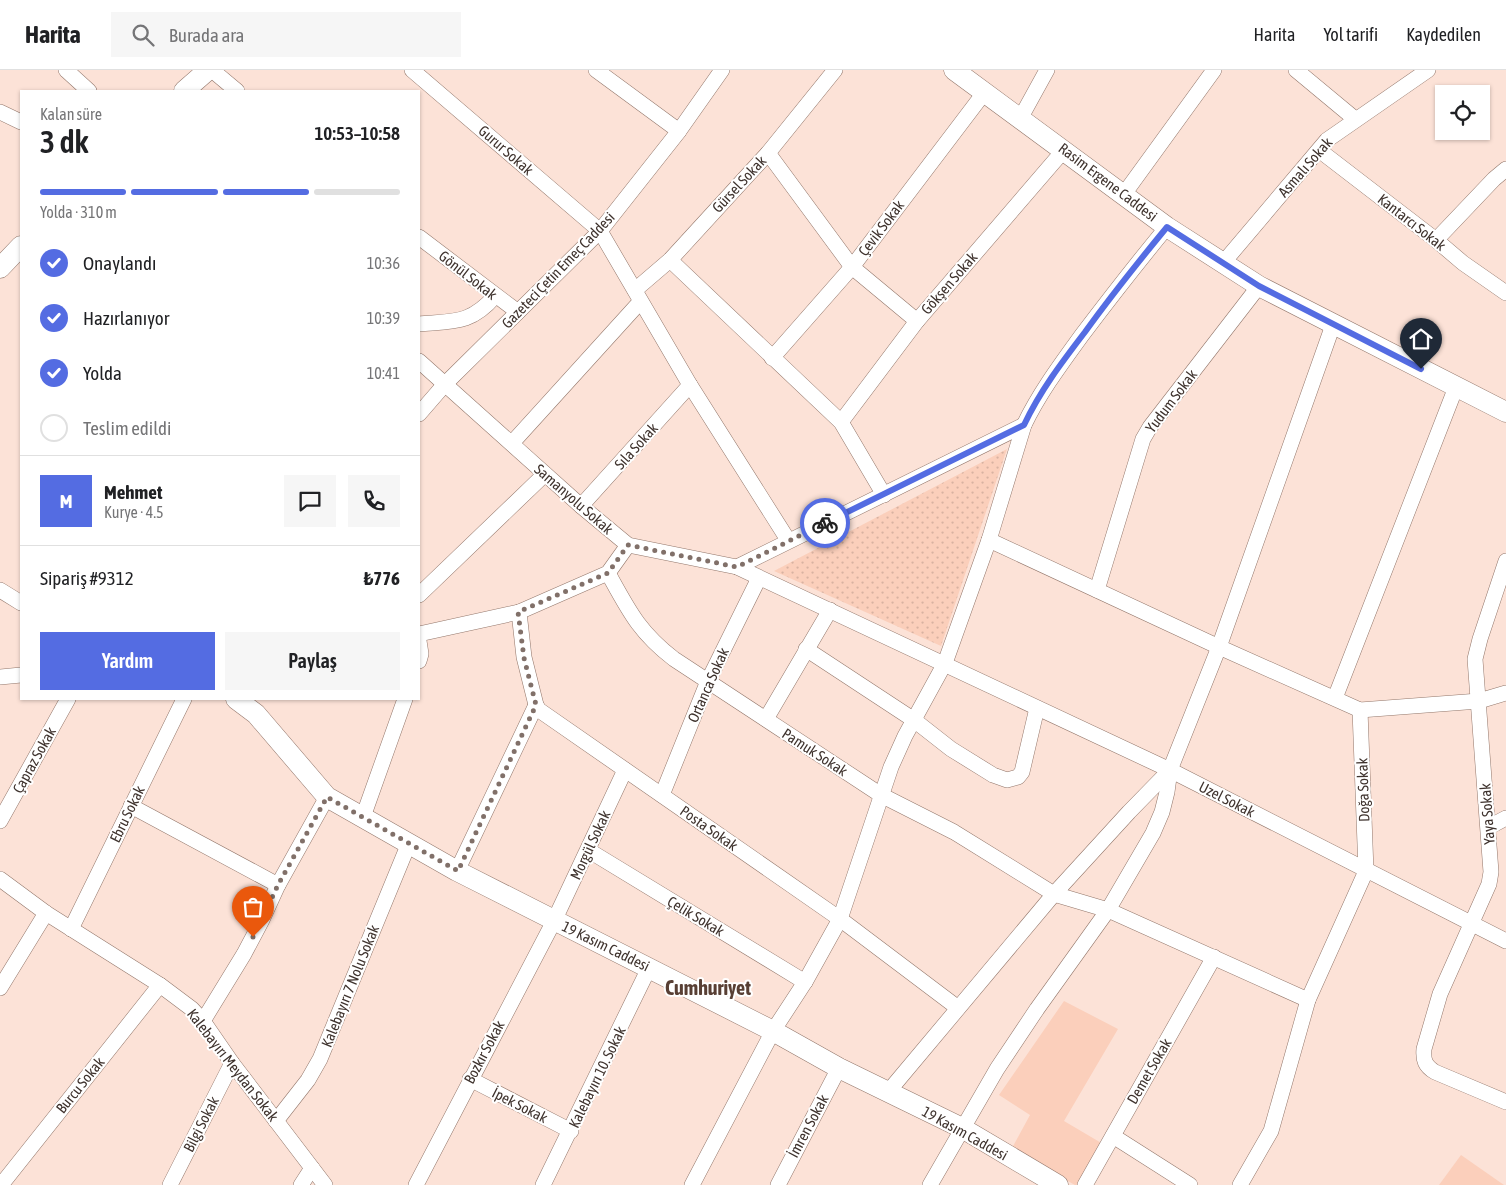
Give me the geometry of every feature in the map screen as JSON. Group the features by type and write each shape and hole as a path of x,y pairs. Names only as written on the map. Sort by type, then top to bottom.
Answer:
{"street":[{"path":"66,70 88,90"},
{"path":"185,90 210,70 236,90"},
{"name":"Gurur Sokak","path":"412,70 600,231 690,385 788,540"},
{"path":"596,70 679,131"},
{"name":"Gazeteci Çetin Emeç Caddesi","path":"420,413 445,384 600,231 679,131 722,70"},
{"name":"Gürsel Sokak","path":"512,443 637,296 768,153 836,70"},
{"name":"Rasim Ergene Caddesi","path":"954,70 1167,227 1259,286 1506,412"},
{"path":"1020,119 1047,70"},
{"path":"1124,194 1214,70"},
{"path":"1296,70 1355,119"},
{"name":"Asmalı Sokak","path":"1223,263 1327,140 1428,70"},
{"name":"Çevik Sokak","path":"772,358 852,267 984,93"},
{"path":"0,112 20,122"},
{"name":"Gökşen Sokak","path":"841,422 916,321 1064,150"},
{"name":"Kantarcı Sokak","path":"1319,150 1436,240 1469,268 1506,293"},
{"path":"768,153 852,267 916,321"},
{"path":"1436,240 1494,179 1506,169"},
{"path":"692,1185 773,1032 805,982 840,919 896,755 945,664 989,540 1024,425 1040,395 1058,368 1167,227"},
{"name":"Gönül Sokak","path":"420,237 518,312"},
{"path":"0,268 20,247"},
{"path":"670,260 841,422 884,495"},
{"name":"Yudum Sokak","path":"1097,590 1143,439 1150,427 1259,286"},
{"path":"420,324 455,321 473,316 484,309 495,296"},
{"path":"930,1185 997,1069 1037,1009 1108,910 1153,832 1168,792 1170,770 1219,647 1333,325"},
{"name":"Samanyolu Sokak","path":"420,362 581,506 628,545 737,567 945,664"},
{"name":"Sıla Sokak","path":"581,506 690,385"},
{"path":"1335,698 1456,387"},
{"path":"737,567 788,540 884,495 1024,425"},
{"path":"420,594 545,474"},
{"path":"989,540 1360,710 1478,701 1506,693"},
{"path":"420,634 518,612 608,573 628,545"},
{"name":"Yaya Sokak","path":"1506,561 1477,648 1475,669 1489,827 1491,872 1489,884 1440,994 1423,1056 1428,1068 1435,1072 1506,1102"},
{"name":"Pamuk Sokak","path":"608,573 629,612 651,640 674,659 881,795 954,832 1054,894 1108,910 1308,1000"},
{"name":"Ortanca Sokak","path":"662,795 708,681 759,578"},
{"path":"0,590 20,602"},
{"path":"766,719 830,610"},
{"path":"458,871 536,705 524,658 518,612"},
{"path":"806,649 914,720 951,749 993,775 1007,780 1018,777 1022,772 1037,708"},
{"name":"Uzel Sokak","path":"945,664 1170,770 1506,941"},
{"path":"0,677 20,676"},
{"name":"Çapraz Sokak","path":"0,821 67,700"},
{"name":"Ebru Sokak","path":"71,929 184,700"},
{"path":"363,817 405,700"},
{"name":"19 Kasım Caddesi","path":"244,702 263,721 327,797 458,871 840,1068 962,1128 1058,1185"},
{"name":"Posta Sokak","path":"536,705 545,714 840,919 958,1008"},
{"name":"Doğa Sokak","path":"1360,710 1366,871"},
{"name":"Morgül Sokak","path":"554,921 625,770"},
{"path":"888,1092 1054,894 1135,805 1170,770"},
{"path":"203,1021 244,954 278,885 327,797"},
{"path":"131,806 278,885"},
{"path":"1489,827 1506,818"},
{"name":"Kalebayırı 7 Nolu Sokak","path":"276,1121 308,1080 320,1059 410,843"},
{"name":"Çelik Sokak","path":"588,850 805,982"},
{"path":"1240,1185 1275,1121 1308,1000 1366,871"},
{"name":"Kalebayırı Meydan Sokak","path":"0,879 46,913 181,1000 203,1021 232,1063 325,1185"},
{"path":"0,988 46,913"},
{"name":"Bozkır Sokak","path":"416,1185 554,921"},
{"name":"Demet Sokak","path":"1085,1185 1214,957"},
{"name":"Kalebayırı 10. Sokak","path":"543,1185 649,968"},
{"name":"Burcu Sokak","path":"1,1185 160,986"},
{"name":"Bilgi Sokak","path":"170,1185 232,1063"},
{"name":"İmren Sokak","path":"778,1185 840,1068"},
{"name":"İpek Sokak","path":"470,1079 571,1131"},
{"path":"1113,1136 1190,1185"},
{"path":"301,1185 312,1168"}],"shaded area":[{"path":"1007,449 941,646 774,571"},
{"path":"1064,1001 1118,1029 1064,1121 1103,1144 1078,1185 1011,1150 1030,1115 999,1095"},
{"path":"1461,1155 1504,1185 1439,1185"}],"way so far":[{"path":"253,937 278,885 327,797 458,871 536,705 524,658 518,612 608,573 628,545 737,567 825,523"}],"district":[{"name":"Cumhuriyet","path":"708,987"}],"route":[{"path":"825,523 1024,425 1032,408 1058,368 1167,227 1259,286 1421,369"}]}
